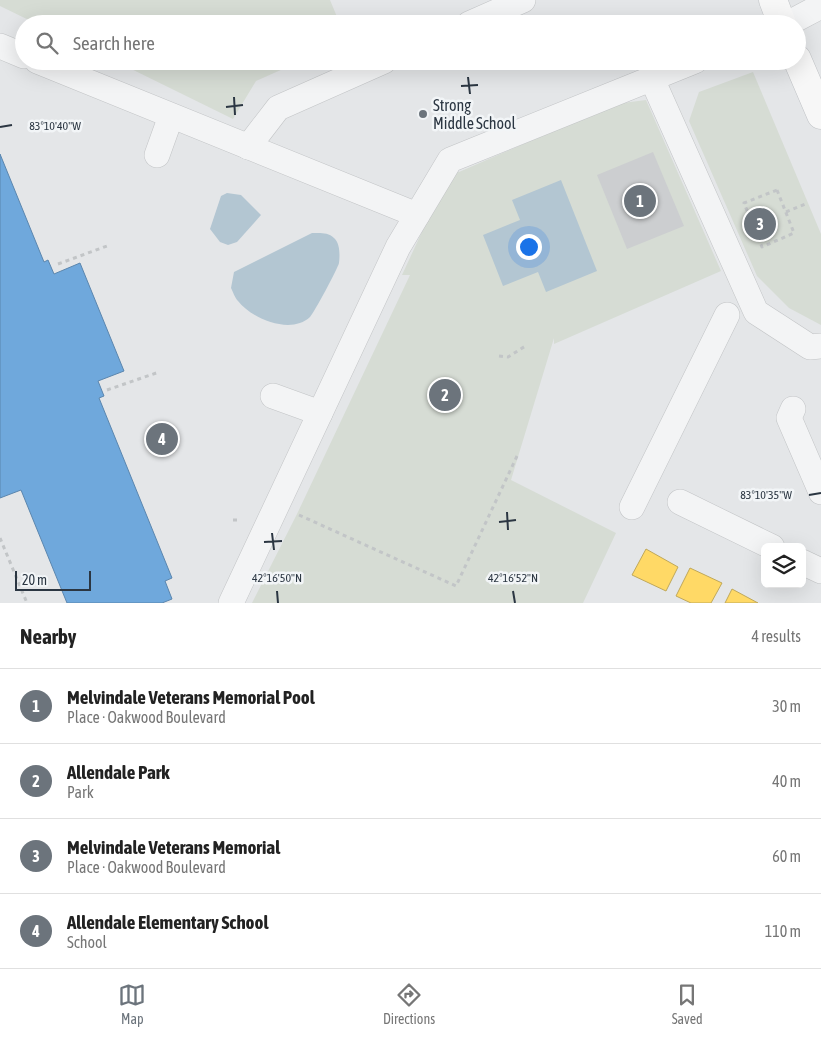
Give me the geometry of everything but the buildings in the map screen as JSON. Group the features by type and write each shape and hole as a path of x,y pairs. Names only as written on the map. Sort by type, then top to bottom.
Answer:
{"main road":[{"path":"773,0 779,15"},
{"path":"802,70 821,115"}],"street":[{"path":"489,15 523,0"},
{"path":"804,15 821,6"},
{"path":"0,46 15,52"},
{"path":"59,70 417,215"},
{"path":"248,147 278,108 364,70"},
{"path":"231,603 398,247 450,160 674,70"},
{"path":"652,79 756,312 810,347 821,346"},
{"path":"157,155 171,116"},
{"path":"632,506 727,315"},
{"path":"273,396 320,413"},
{"path":"793,409 789,418 821,492"},
{"path":"680,502 764,543"},
{"path":"806,564 821,571"}],"path":[{"path":"777,190 786,212 794,233 762,247 744,203 777,190"},
{"path":"786,212 808,203"},
{"path":"58,264 107,246"},
{"path":"499,356 508,358 527,345"},
{"path":"107,390 159,372"},
{"path":"296,514 456,586 517,456"},
{"path":"0,538 27,603"}],"shaded area":[{"path":"0,0 330,0 336,15 18,15 0,6"},
{"path":"133,70 281,70 256,81 233,119"},
{"path":"753,72 821,234 821,325 789,308 757,276 689,121 699,92"},
{"path":"646,100 721,271 554,344 554,338 511,480 616,533 583,603 252,603 297,514 410,275 402,275 451,169 459,172 615,104"}],"water":[{"path":"561,180 597,271 546,292 538,272 503,286 483,235 520,220 512,200"},
{"path":"227,193 241,195 261,215 237,242 228,245 220,242 210,229 221,196"},
{"path":"312,233 327,234 336,240 339,263 310,317 293,325 283,325 262,319 244,308 237,300 231,288 234,272"}],"place":[{"name":"Strong Middle School","path":"423,114"},
{"name":"Melvindale Veterans Memorial Pool","path":"640,201"},
{"name":"Melvindale Veterans Memorial","path":"760,224"},
{"name":"Allendale Park","path":"445,395"},
{"name":"Allendale Elementary School","path":"162,439"}]}
